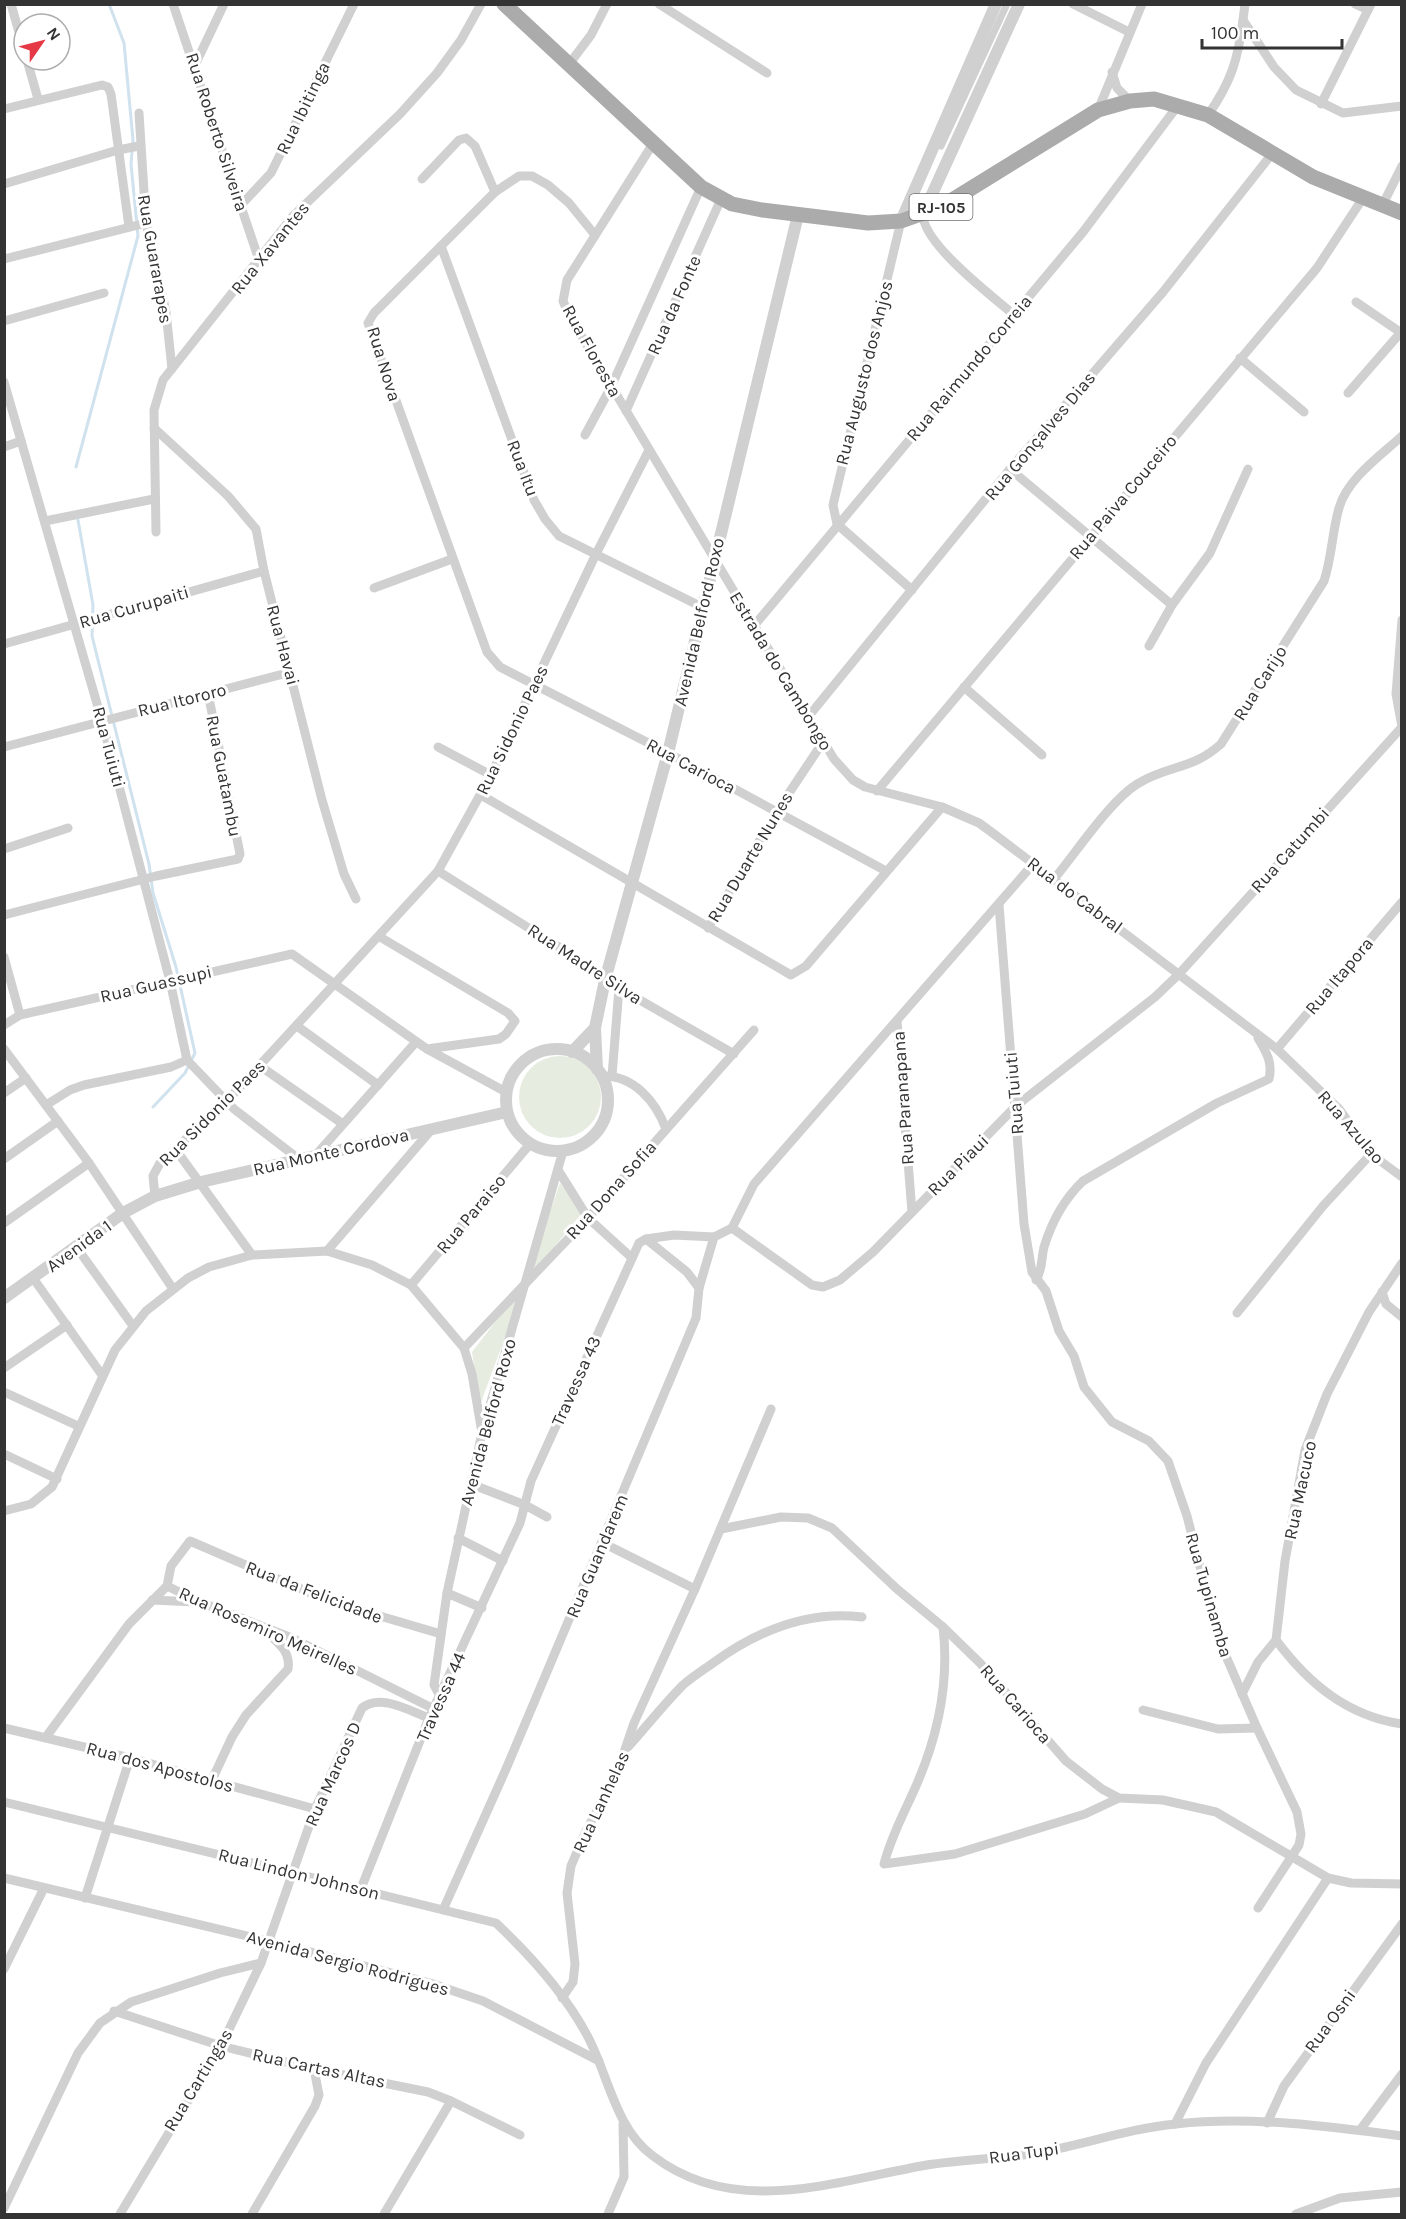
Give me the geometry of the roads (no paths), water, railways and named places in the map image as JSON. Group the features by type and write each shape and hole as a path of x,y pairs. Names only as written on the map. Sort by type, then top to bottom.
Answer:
{"main road":[{"name":"RJ-105","path":"504,4 701,187 721,199 747,207 882,224 901,221 923,214 963,194 1098,110 1130,101 1155,99 1179,104 1208,115 1313,177 1401,213"}],"street":[{"name":"Rua Roberto Silveira","path":"173,4 259,260"},
{"path":"195,65 224,4"},
{"name":"Rua Ibitinga","path":"242,204 271,173 354,4"},
{"name":"Rua Xavantes","path":"156,532 154,428 157,396 172,369 307,201 400,114 437,73 461,40 481,4"},
{"path":"570,63 591,35 607,4"},
{"path":"658,4 767,74"},
{"path":"901,221 996,4"},
{"path":"941,146 1007,4"},
{"path":"1014,315 935,243 923,224 923,214 1019,4"},
{"path":"1073,4 1129,32"},
{"path":"1098,110 1142,4"},
{"path":"1208,115 1227,89 1233,71 1244,20 1245,4"},
{"path":"1321,104 1369,7 1355,4"},
{"path":"1244,20 1274,67 1296,90 1321,104 1335,111 1352,114 1401,106"},
{"path":"30,72 38,99"},
{"path":"1113,72 1117,88 1130,101"},
{"path":"4,109 38,99 102,86 108,87 137,225 4,259"},
{"name":"Rua Raimundo Correia","path":"753,627 1083,232 1179,104"},
{"name":"Rua Guararapes","path":"138,113 137,225 166,312 172,369"},
{"path":"422,179 459,140 466,138 475,146 495,192"},
{"name":"Rua Floresta","path":"654,142 567,280 562,301 714,560"},
{"path":"4,184 137,146"},
{"name":"Rua Gonçalves Dias","path":"808,717 1011,470 1163,292 1271,154"},
{"path":"1383,206 1401,166"},
{"name":"Rua Nova","path":"495,663 487,652 452,559 368,323 374,313 495,192 519,176 532,176 568,203 596,236"},
{"name":"Rua da Fonte","path":"585,435 611,387 701,187"},
{"name":"Rua Paiva Couceiro","path":"877,792 1317,268 1364,198"},
{"name":"Rua da Fonte","path":"626,411 721,199"},
{"name":"Avenida Belford Roxo","path":"440,1696 434,1685 447,1593 482,1433 563,1151 584,1143 600,1128 606,1114 608,1100 595,1028 605,980 630,883 668,753 798,215"},
{"name":"Rua Augusto dos Anjos","path":"837,524 833,505 835,491 901,221"},
{"name":"Rua Itu","path":"441,246 534,500 544,519 559,536 595,556 702,607"},
{"path":"4,321 104,293"},
{"path":"1348,393 1401,332 1356,302"},
{"path":"1240,358 1304,412"},
{"name":"Rua Tuiuti","path":"4,382 75,623 108,719 150,878 174,980 190,1063 226,1102 300,1160"},
{"name":"Rua Havai","path":"154,428 245,514 260,540 264,571 333,839 356,899"},
{"name":"Rua Carijo","path":"1054,879 1126,792 1151,777 1193,764 1206,757 1221,744 1324,581 1333,552 1338,509 1344,497 1362,473 1401,436"},
{"path":"4,447 21,441"},
{"name":"Rua Sidonio Paes","path":"155,1196 153,1176 156,1169 226,1102 380,937 438,871 481,795 595,556 649,450"},
{"path":"1149,646 1172,605 1199,571 1217,540 1248,469"},
{"path":"1011,470 1172,605"},
{"path":"45,521 154,499"},
{"path":"837,524 912,590"},
{"path":"374,588 452,559"},
{"name":"Estrada do Cambongo","path":"714,560 823,742 853,780"},
{"name":"Rua Curupaiti","path":"4,644 264,571"},
{"path":"1401,620 1396,694 1401,727"},
{"name":"Rua Carioca","path":"495,663 534,686 668,753 886,871"},
{"name":"Rua Itororo","path":"4,747 291,672"},
{"path":"964,687 1042,755"},
{"name":"Rua Guatambu","path":"150,878 238,860 240,854 208,693"},
{"name":"Rua Catumbi","path":"1179,974 1401,727"},
{"name":"Rua Duarte Nunes","path":"481,795 708,928 777,811 823,742"},
{"path":"438,747 491,775"},
{"name":"Rua do Cabral","path":"853,780 877,792 942,807 979,823 1277,1049"},
{"path":"708,928 789,975 795,974 806,966 942,807"},
{"path":"4,849 68,828"},
{"path":"558,1170 588,1218 632,1258 639,1243 646,1239 674,1235 714,1237 732,1228 754,1184 1034,863"},
{"name":"Rua Madre Silva","path":"438,871 549,941 605,980 734,1054"},
{"path":"4,915 150,878"},
{"name":"Rua Itapora","path":"1277,1049 1401,902"},
{"name":"Rua Tuiuti","path":"999,905 1024,1224 1030,1261 1036,1280 1046,1291 1059,1330 1074,1356 1084,1387 1112,1422"},
{"path":"380,937 508,1013 515,1021 506,1034 499,1038 427,1049"},
{"name":"Rua Guassupi","path":"4,1025 20,1015 292,954 335,984"},
{"path":"4,957 20,1015"},
{"name":"Rua Piaui","path":"732,1228 812,1285 823,1287 840,1280 912,1212 1016,1106 1107,1036 1179,974"},
{"path":"335,984 427,1049 506,1092"},
{"path":"604,1073 619,988"},
{"name":"Rua Paranapana","path":"897,1021 912,1212"},
{"path":"297,1026 378,1085"},
{"path":"572,1052 595,1028"},
{"name":"Rua Dona Sofia","path":"464,1348 588,1218 754,1030"},
{"path":"1036,1280 1040,1274 1044,1249 1052,1224 1066,1199 1083,1181 1207,1109 1269,1079 1271,1065 1267,1053 1252,1030"},
{"path":"315,1156 416,1042"},
{"path":"4,1048 89,1164 173,1289"},
{"name":"Rua Azulao","path":"1277,1049 1340,1110 1371,1154 1401,1177"},
{"path":"563,1151 546,1150 530,1144 519,1135 507,1112 506,1092 518,1066 529,1057 556,1050 572,1052 651,1100 656,1105 666,1130"},
{"path":"46,1105 70,1090 190,1063"},
{"path":"260,1066 343,1124"},
{"path":"4,1093 26,1078"},
{"name":"Rua Monte Cordova","path":"155,1196 201,1182 507,1112"},
{"path":"4,1159 58,1121"},
{"path":"327,1251 432,1129"},
{"name":"Rua Paraiso","path":"411,1285 530,1144"},
{"path":"176,1150 252,1256"},
{"path":"1237,1313 1323,1206 1371,1154"},
{"path":"4,1222 89,1164"},
{"name":"Avenida 1","path":"4,1298 123,1213 155,1196"},
{"path":"699,1287 714,1237"},
{"path":"646,1239 687,1272 699,1287"},
{"path":"76,1248 133,1326"},
{"path":"4,1511 23,1509 52,1487 102,1375 118,1344 133,1326 173,1289 209,1268 252,1256 327,1251 372,1265 411,1285 464,1348 472,1374 482,1433"},
{"name":"Travessa 43","path":"525,1505 531,1481 632,1258"},
{"name":"Rua Macuco","path":"1276,1640 1286,1561 1305,1450 1327,1394 1382,1292 1401,1263"},
{"path":"33,1278 102,1375"},
{"name":"Rua Guandarem","path":"443,1910 476,1840 689,1337 700,1301 699,1287"},
{"path":"1382,1292 1386,1305 1401,1317"},
{"path":"4,1368 67,1325"},
{"path":"4,1392 78,1426"},
{"name":"Rua Lanhelas","path":"562,1998 573,1982 575,1964 567,1893 571,1866 627,1748 634,1723 695,1589 771,1409"},
{"name":"Rua Tupinamba","path":"1112,1422 1149,1442 1168,1461 1187,1516 1219,1640 1297,1812 1301,1834 1299,1845 1258,1908"},
{"path":"4,1454 57,1479"},
{"path":"471,1484 525,1505 547,1517"},
{"name":"Travessa 44","path":"360,1891 429,1718 482,1608 523,1515 525,1505"},
{"name":"Rua Carioca","path":"721,1528 782,1517 808,1518 832,1528 980,1663 1066,1761 1085,1778 1119,1798 1163,1800 1216,1812 1293,1855 1328,1878"},
{"path":"458,1538 503,1561"},
{"name":"Rua da Felicidade","path":"167,1586 171,1566 190,1541 329,1601 441,1634"},
{"path":"603,1543 695,1589"},
{"path":"46,1737 129,1624 167,1586"},
{"name":"Rua Rosemiro Meirelles","path":"167,1586 200,1602 292,1638 434,1709"},
{"path":"447,1593 482,1608"},
{"path":"152,1600 200,1602"},
{"path":"627,1748 685,1683 754,1638 783,1624 804,1618 831,1615 862,1617"},
{"path":"212,1780 227,1745 246,1715 288,1669 290,1660 287,1653 261,1627"},
{"path":"943,1627 946,1657 936,1728 919,1778 895,1828 884,1864 955,1854 1085,1814 1119,1798"},
{"path":"1242,1694 1258,1662 1276,1640 1313,1684 1334,1698 1369,1715 1401,1724"},
{"name":"Rua Marcos D","path":"268,1941 315,1809 362,1708 368,1704 383,1702 429,1718"},
{"path":"1143,1710 1218,1729 1257,1728"},
{"name":"Rua dos Apostolos","path":"4,1728 130,1758 315,1809"},
{"path":"85,1898 130,1758"},
{"name":"Rua Lindon Johnson","path":"4,1802 496,1923 520,1946 562,1998"},
{"name":"Avenida Sergio Rodrigues","path":"4,1878 268,1941 455,1990 494,2006 599,2061"},
{"path":"1175,2124 1206,2063 1328,1878 1351,1883 1401,1884"},
{"path":"4,1969 44,1888"},
{"name":"Rua Osni","path":"1267,2123 1284,2086 1401,1924"},
{"name":"Rua Cartingas","path":"120,2214 221,2046 261,1963 268,1941"},
{"path":"4,2208 78,2053 89,2036 114,2011 154,1993 261,1963"},
{"path":"562,1998 588,2036 623,2123 624,2177 608,2214"},
{"name":"Rua Cartas Altas","path":"114,2011 221,2046 314,2069 407,2087 451,2101 520,2135"},
{"path":"252,2214 315,2106 319,2095 314,2069"},
{"path":"1360,2130 1401,2074"},
{"path":"384,2214 451,2101"},
{"name":"Rua Tupi","path":"623,2123 653,2157 691,2178 730,2190 776,2192 804,2189 954,2161 1043,2152 1175,2124 1267,2123 1360,2130 1401,2136"},
{"path":"1296,2214 1340,2198 1401,2192"}],"waterway":[{"path":"76,467 138,236 131,164 133,140 124,43 109,4"},
{"path":"78,520 93,605 92,636 149,864 153,893 176,967 195,1053 185,1073 153,1107"}]}
